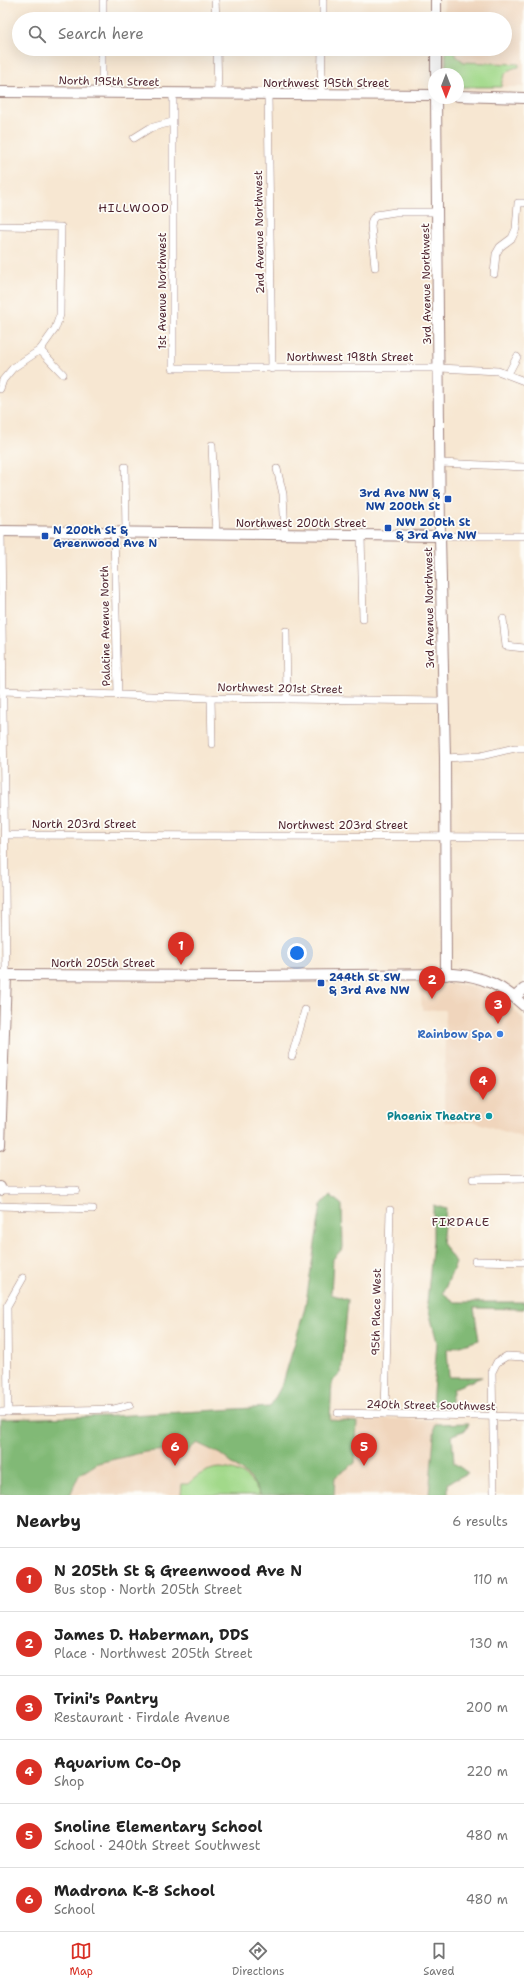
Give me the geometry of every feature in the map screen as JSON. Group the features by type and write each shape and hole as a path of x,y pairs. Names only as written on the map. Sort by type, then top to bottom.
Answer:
{"street":[{"path":"102,12 103,0"},
{"path":"215,0 216,12"},
{"path":"323,0 323,12"},
{"path":"436,0 436,12"},
{"path":"102,56 102,92"},
{"path":"217,56 218,94"},
{"path":"321,95 322,56"},
{"path":"436,56 436,68"},
{"name":"North 195th Street","path":"0,92 218,94"},
{"name":"1st Avenue Northwest","path":"173,94 173,368"},
{"name":"Northwest 195th Street","path":"218,94 428,95"},
{"name":"2nd Avenue Northwest","path":"268,94 272,369"},
{"path":"464,96 524,98"},
{"name":"3rd Avenue Northwest","path":"436,104 440,368 440,536 445,758 446,974"},
{"path":"134,138 150,128 172,122"},
{"path":"494,274 496,254 500,247 512,238 516,229 521,203"},
{"path":"376,267 371,226 372,220 376,215 395,212 437,212"},
{"path":"0,226 61,227 60,315 55,328 40,350 13,368 3,380 0,389"},
{"path":"40,350 63,374"},
{"path":"508,374 517,357"},
{"name":"Northwest 198th Street","path":"173,368 440,368 498,371 524,381"},
{"path":"212,445 216,534"},
{"path":"440,463 524,467"},
{"path":"125,467 126,533"},
{"path":"277,469 284,494 285,535"},
{"path":"0,1145 5,834 1,531"},
{"name":"Northwest 200th Street","path":"1,531 285,535 524,536"},
{"name":"Palatine Avenue North","path":"114,533 118,694"},
{"path":"361,535 363,619"},
{"path":"504,619 506,644 508,647 524,648"},
{"path":"286,630 288,699"},
{"name":"Northwest 201st Street","path":"2,690 211,698 443,701"},
{"path":"211,698 212,744"},
{"path":"445,758 481,756 515,748 524,748"},
{"name":"North 203rd Street","path":"5,834 163,835"},
{"name":"Northwest 203rd Street","path":"163,835 524,837"},
{"name":"North 205th Street","path":"3,975 231,976 446,974 470,976 488,980 502,987 524,1006"},
{"path":"515,997 524,989"},
{"path":"292,1056 305,1010"},
{"path":"473,1179 524,1178"},
{"path":"0,1187 0,1191 76,1190"},
{"path":"0,1206 93,1210"},
{"name":"95th Place West","path":"385,1414 390,1210"},
{"path":"476,1261 524,1262"},
{"path":"8,1412 7,1306 23,1278"},
{"path":"494,1495 492,1372 496,1362 507,1356 524,1357"},
{"path":"0,1412 114,1408 130,1405"},
{"name":"240th Street Southwest","path":"338,1413 375,1415 524,1417"}],"shaded area":[{"path":"444,0 524,0 524,87 464,87 464,68 444,68 444,56 512,56 512,12 444,12"},
{"path":"420,983 466,985 489,991 508,1003 524,1020 524,1138 475,1122 444,1122 445,1010 422,1010"},
{"path":"318,1415 438,1421 437,1495 56,1495 65,1434"}],"green space":[{"path":"446,56 456,56 464,62 519,64 519,67 511,69 506,73 501,87 464,87 464,68 446,68"},
{"path":"330,1195 342,1205 343,1248 333,1259 331,1294 348,1300 341,1373 332,1382 330,1420 357,1422 355,1463 335,1477 334,1495 261,1495 251,1479 220,1454 197,1443 184,1454 167,1450 145,1452 98,1463 79,1475 70,1495 0,1495 0,1419 113,1416 270,1407 283,1383 305,1308 321,1205"},
{"path":"433,1205 446,1209 442,1243 456,1263 443,1293 455,1302 524,1302 524,1309 474,1308 479,1340 447,1350 449,1377 482,1377 454,1388 449,1408 432,1406 437,1342 427,1303 433,1240"},
{"path":"469,1423 466,1430 452,1435 454,1463 468,1473 448,1483 448,1495 429,1495 435,1424"},
{"path":"220,1468 239,1472 249,1479 260,1495 181,1495 182,1484 188,1484 199,1475 207,1471"}],"place":[{"name":"3rd Ave NW & NW 200th St","path":"448,499"},
{"name":"NW 200th St & 3rd Ave NW","path":"388,528"},
{"name":"N 200th St & Greenwood Ave N","path":"45,536"},
{"name":"N 205th St & Greenwood Ave N","path":"181,965"},
{"name":"244th St SW & 3rd Ave NW","path":"321,983"},
{"name":"James D. Haberman, DDS","path":"432,999"},
{"name":"Trini's Pantry","path":"498,1024"},
{"name":"Rainbow Spa","path":"500,1034"},
{"name":"Aquarium Co-Op","path":"483,1100"},
{"name":"Phoenix Theatre","path":"489,1116"},
{"name":"Madrona K-8 School","path":"175,1466"},
{"name":"Snoline Elementary School","path":"364,1466"}],"district":[{"name":"HILLWOOD","path":"134,208"},
{"name":"FIRDALE","path":"461,1222"}]}
